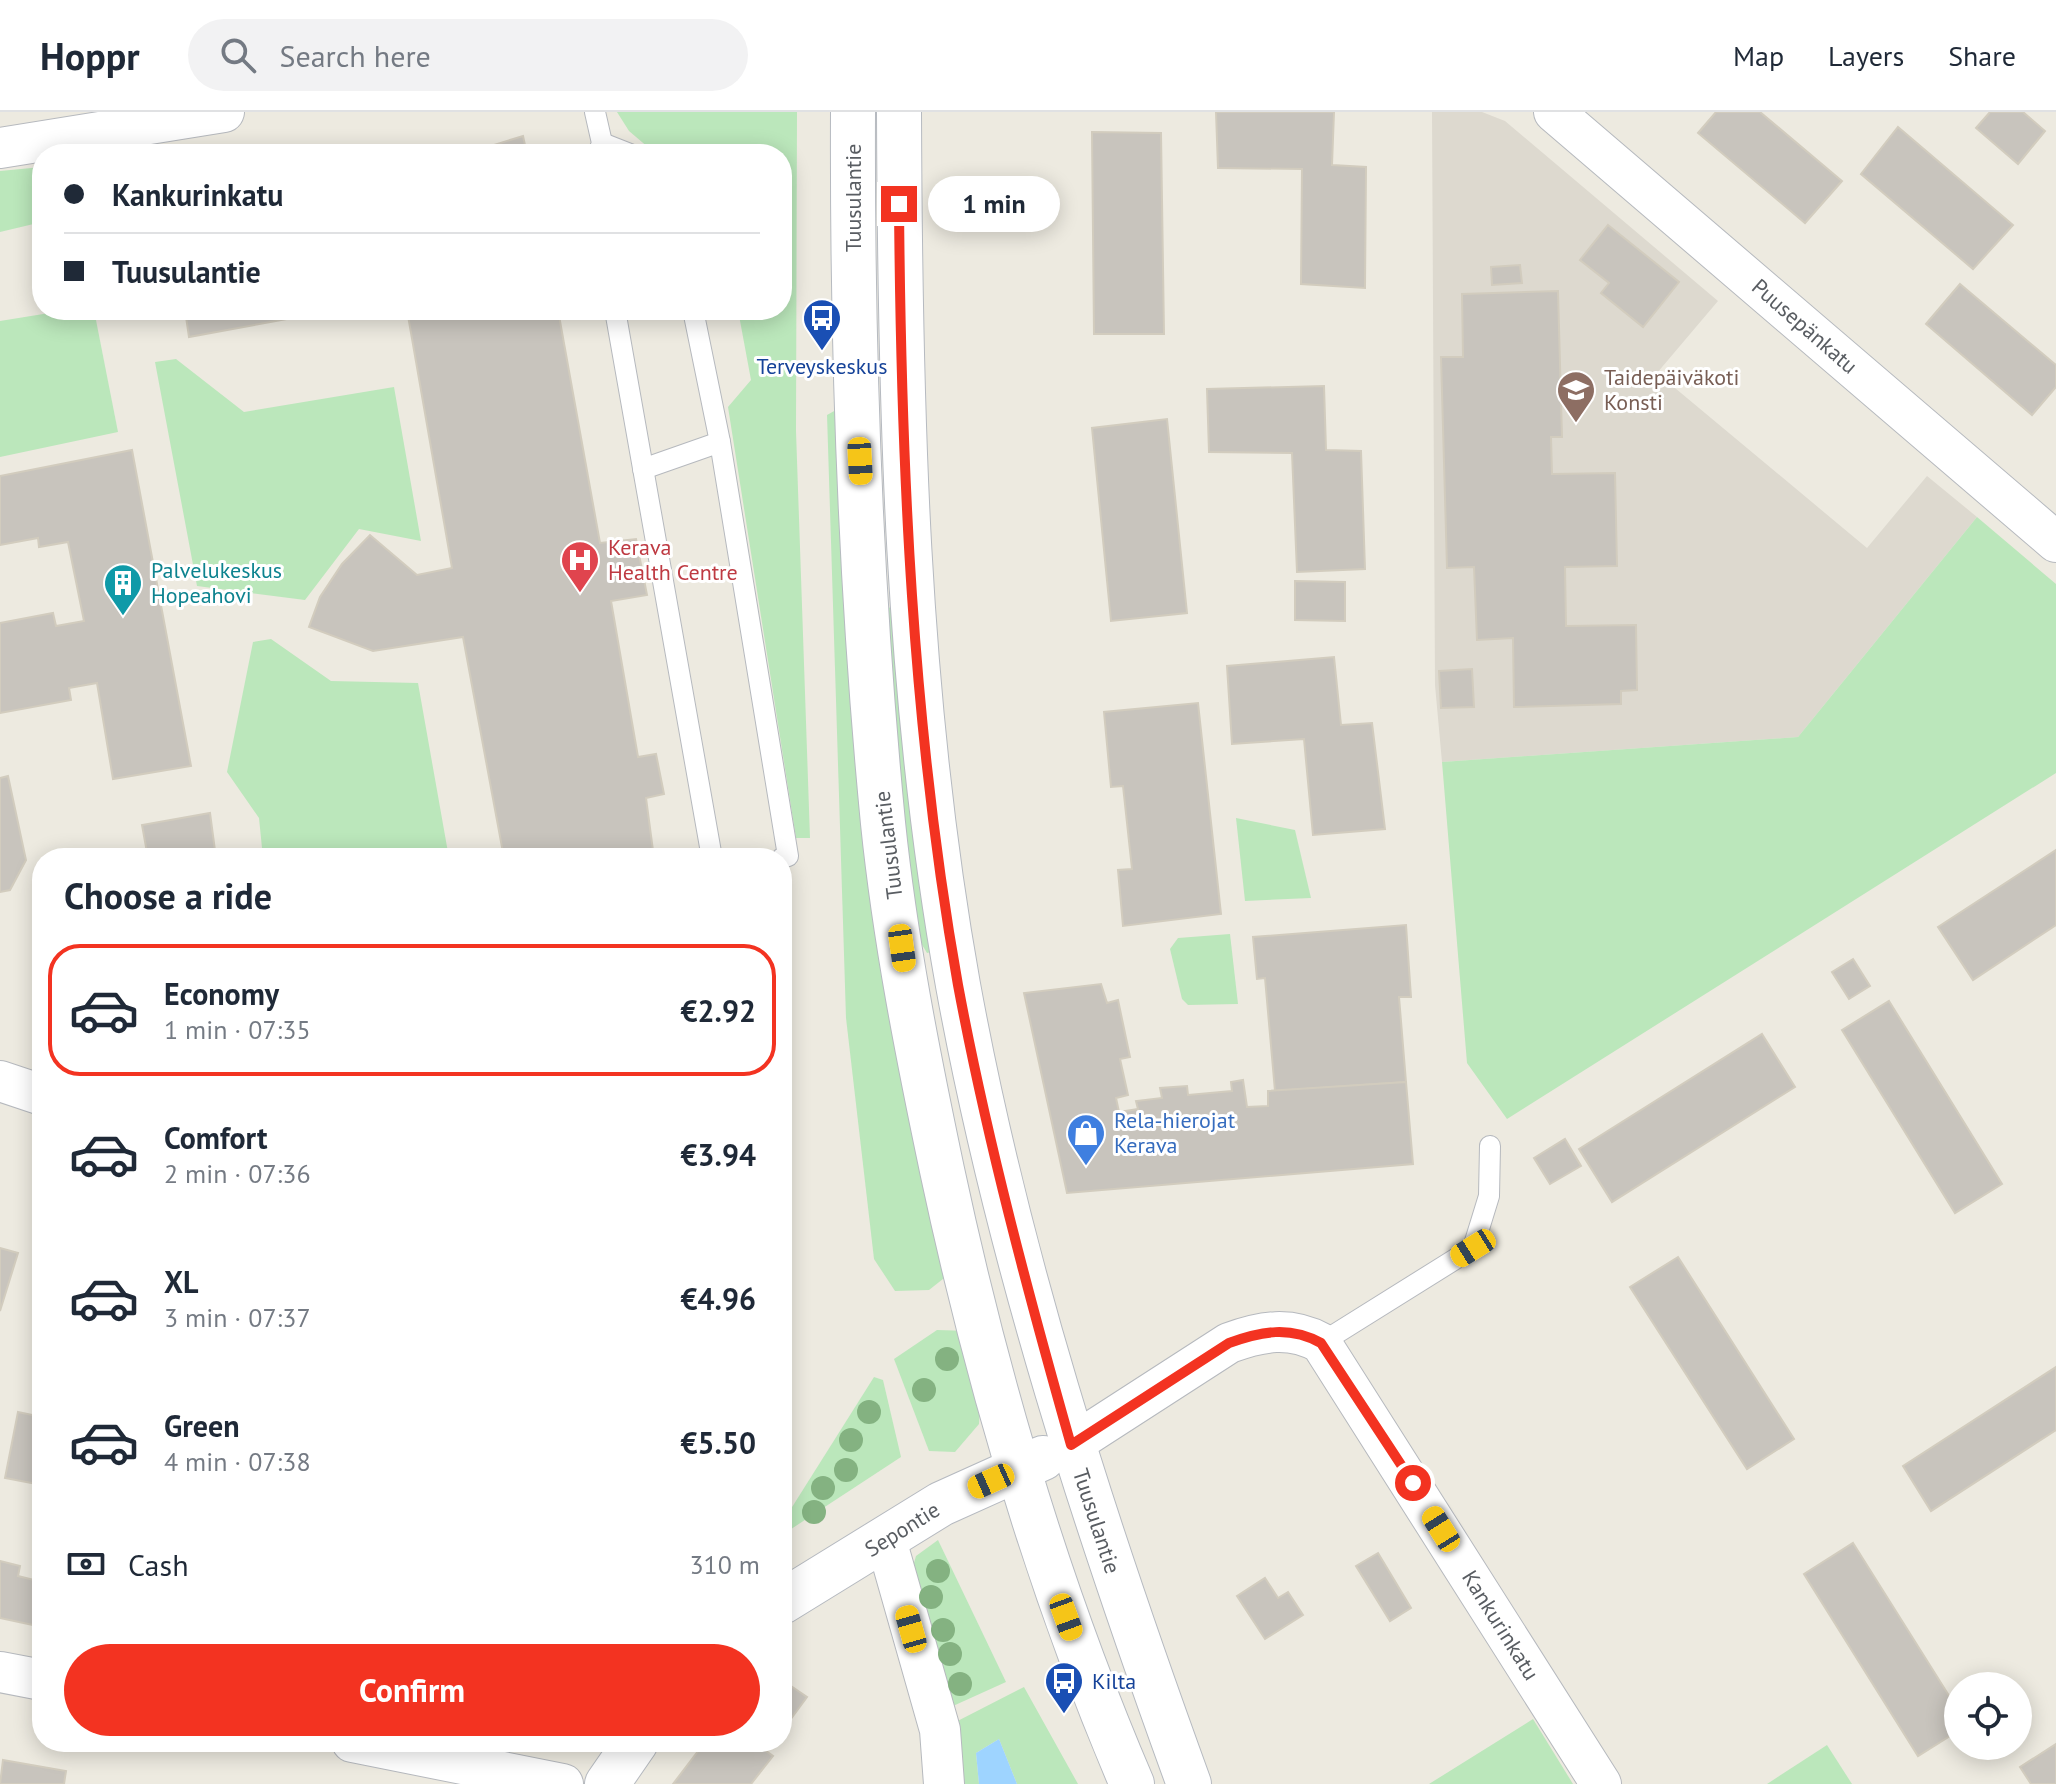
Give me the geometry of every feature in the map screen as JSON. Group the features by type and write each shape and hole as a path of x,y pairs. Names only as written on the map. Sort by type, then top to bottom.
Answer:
{"main road":[{"name":"Tuusulantie","path":"853,112 852,317 884,826 917,1053 956,1236 1016,1470 1094,1696 1132,1784"},
{"name":"Tuusulantie","path":"899,112 900,359 912,622 935,831 958,985 1041,1337 1071,1445 1189,1784"},
{"name":"Sepontie","path":"792,1596 941,1504 1071,1445"},
{"path":"607,1784 629,1752"}],"street":[{"path":"0,148 128,118 224,112"},
{"name":"Puusepänkatu","path":"1554,112 2056,542"},
{"path":"0,1081 32,1092"},
{"path":"1071,1445 1229,1343 1256,1333 1284,1331 1304,1333 1321,1343"},
{"name":"Kankurinkatu","path":"1321,1343 1601,1784"},
{"path":"886,1540 940,1730 944,1784"},
{"path":"0,1672 32,1678"},
{"path":"402,1752 563,1784"}],"lane":[{"path":"595,112 599,144"},
{"path":"617,320 710,848"},
{"path":"695,320 720,442 787,848"},
{"path":"643,469 720,442"},
{"path":"1321,1343 1473,1248 1489,1196 1490,1146"}],"shaded area":[{"name":"Taidepäiväkoti Konsti","path":"1432,112 1482,112 1505,121 1718,301 1657,373 1867,548 1927,476 1977,517 1798,737 1442,762 1435,685"}],"green space":[{"path":"617,112 797,112 796,431 810,838 796,838 728,407 751,380 740,320 792,320 792,144 644,144 629,131"},
{"path":"32,168 32,224 0,232 0,171"},
{"path":"32,316 32,320 96,320 118,432 0,457 0,321"},
{"path":"176,359 244,412 394,387 421,541 359,529 305,600 197,586 155,362"},
{"path":"836,410 948,1275 929,1290 895,1291 874,1259 846,1018 827,415"},
{"path":"1977,517 2056,584 2056,773 1507,1119 1467,1063 1442,762 1798,737"},
{"path":"874,605 892,608 940,950 927,953 912,928"},
{"path":"271,639 331,681 418,683 447,848 262,848 259,818 227,772 253,642"},
{"path":"1236,818 1295,830 1311,898 1245,901"},
{"path":"1230,934 1238,1004 1188,1005 1182,999 1170,949 1178,938"},
{"path":"937,1330 970,1331 981,1392 979,1424 955,1452 929,1451 894,1359"},
{"path":"874,1377 883,1380 901,1457 792,1528 792,1507"},
{"path":"938,1540 1006,1682 953,1706 907,1587 916,1556"},
{"path":"1024,1687 1078,1784 1017,1784 999,1739 976,1753 979,1784 944,1784 940,1730"},
{"path":"1533,1719 1573,1784 1429,1784"},
{"path":"1827,1745 1852,1784 1767,1784"}],"water":[{"path":"999,1739 1017,1784 979,1784 976,1753"}],"building":[{"path":"1216,112 1334,112 1332,165 1366,167 1365,288 1301,284 1302,169 1218,168"},
{"path":"1716,112 1760,112 1842,181 1805,223 1698,133"},
{"path":"1990,112 2023,112 2045,131 2018,164 1976,128"},
{"path":"1898,127 2013,225 1973,269 1861,174"},
{"path":"1092,132 1161,133 1164,334 1094,334"},
{"path":"523,136 525,144 497,144"},
{"path":"1608,225 1679,282 1643,327 1601,293 1609,283 1580,260"},
{"path":"1520,265 1522,283 1492,285 1491,267"},
{"path":"1960,284 2056,365 2056,387 2032,415 1926,324"},
{"name":"Taidepäiväkoti Konsti","path":"1558,291 1562,437 1551,437 1552,474 1615,473 1617,566 1565,567 1566,626 1636,625 1637,690 1621,691 1621,704 1514,707 1513,638 1477,640 1474,567 1447,568 1441,357 1463,357 1462,294"},
{"path":"186,320 282,320 189,337"},
{"path":"409,320 560,320 600,543 636,539 647,595 611,601 638,757 656,754 664,794 646,798 653,848 502,848 463,637 373,651 309,627 320,597 342,564 370,535 417,575 452,568"},
{"path":"1324,386 1326,450 1361,451 1365,569 1297,572 1292,453 1209,452 1207,389"},
{"path":"1167,419 1187,613 1111,621 1092,428"},
{"name":"Palvelukeskus Hopeahovi","path":"132,450 191,766 113,779 97,683 69,688 71,700 0,713 0,623 53,613 56,626 84,621 68,542 39,547 38,538 0,545 0,476"},
{"path":"1295,581 1345,582 1345,621 1295,620"},
{"path":"1334,657 1341,725 1372,723 1385,829 1313,835 1304,739 1232,744 1227,666"},
{"path":"1472,669 1474,707 1441,708 1439,671"},
{"path":"1198,703 1221,914 1123,926 1118,870 1132,869 1123,786 1111,787 1104,712"},
{"path":"8,776 26,860 10,890 0,892 0,778"},
{"path":"210,813 215,848 146,848 142,825"},
{"path":"2056,850 2056,925 1973,980 1938,927"},
{"path":"1406,925 1411,997 1399,997 1406,1082 1275,1091 1265,978 1257,979 1253,937"},
{"path":"1853,959 1870,986 1849,999 1832,972"},
{"path":"1101,984 1107,1003 1118,1000 1130,1057 1120,1059 1128,1095 1116,1098 1119,1112 1138,1109 1136,1101 1162,1098 1160,1088 1187,1086 1188,1095 1232,1091 1231,1082 1243,1080 1247,1107 1268,1106 1268,1091 1406,1082 1413,1164 1067,1193 1024,993"},
{"path":"1889,1001 2002,1184 1955,1213 1842,1030"},
{"path":"1762,1034 1795,1087 1612,1202 1579,1149"},
{"path":"1565,1139 1581,1166 1550,1184 1534,1158"},
{"path":"0,1248 18,1253 0,1311"},
{"path":"1678,1257 1794,1439 1747,1469 1630,1287"},
{"path":"2056,1367 2056,1430 1931,1511 1903,1466"},
{"path":"18,1412 32,1415 32,1483 5,1478"},
{"path":"1853,1543 1944,1688 1944,1740 1918,1756 1804,1574"},
{"path":"1378,1553 1411,1608 1390,1621 1356,1566"},
{"path":"0,1561 20,1566 18,1576 32,1580 32,1625 0,1618"},
{"path":"1265,1578 1278,1598 1288,1592 1303,1615 1265,1639 1237,1596"},
{"path":"792,1687 807,1697 792,1717"},
{"path":"2056,1744 2056,1784 2031,1784 2020,1767"},
{"path":"697,1752 768,1752 773,1756 751,1784 673,1784"},
{"path":"3,1760 66,1771 64,1784 0,1784"}],"place":[{"name":"Terveyskeskus","path":"822,352"},
{"name":"Taidepäiväkoti Konsti","path":"1576,424"},
{"name":"Kerava Health Centre","path":"580,594"},
{"name":"Palvelukeskus Hopeahovi","path":"123,617"},
{"name":"Rela-hierojat Kerava","path":"1086,1167"},
{"name":"Kilta","path":"1064,1715"}],"route":[{"path":"899,204 900,359 912,622 935,831 958,985 980,1086 1010,1217 1071,1445 1229,1343 1256,1333 1304,1333 1321,1343 1334,1359 1413,1483"}]}
